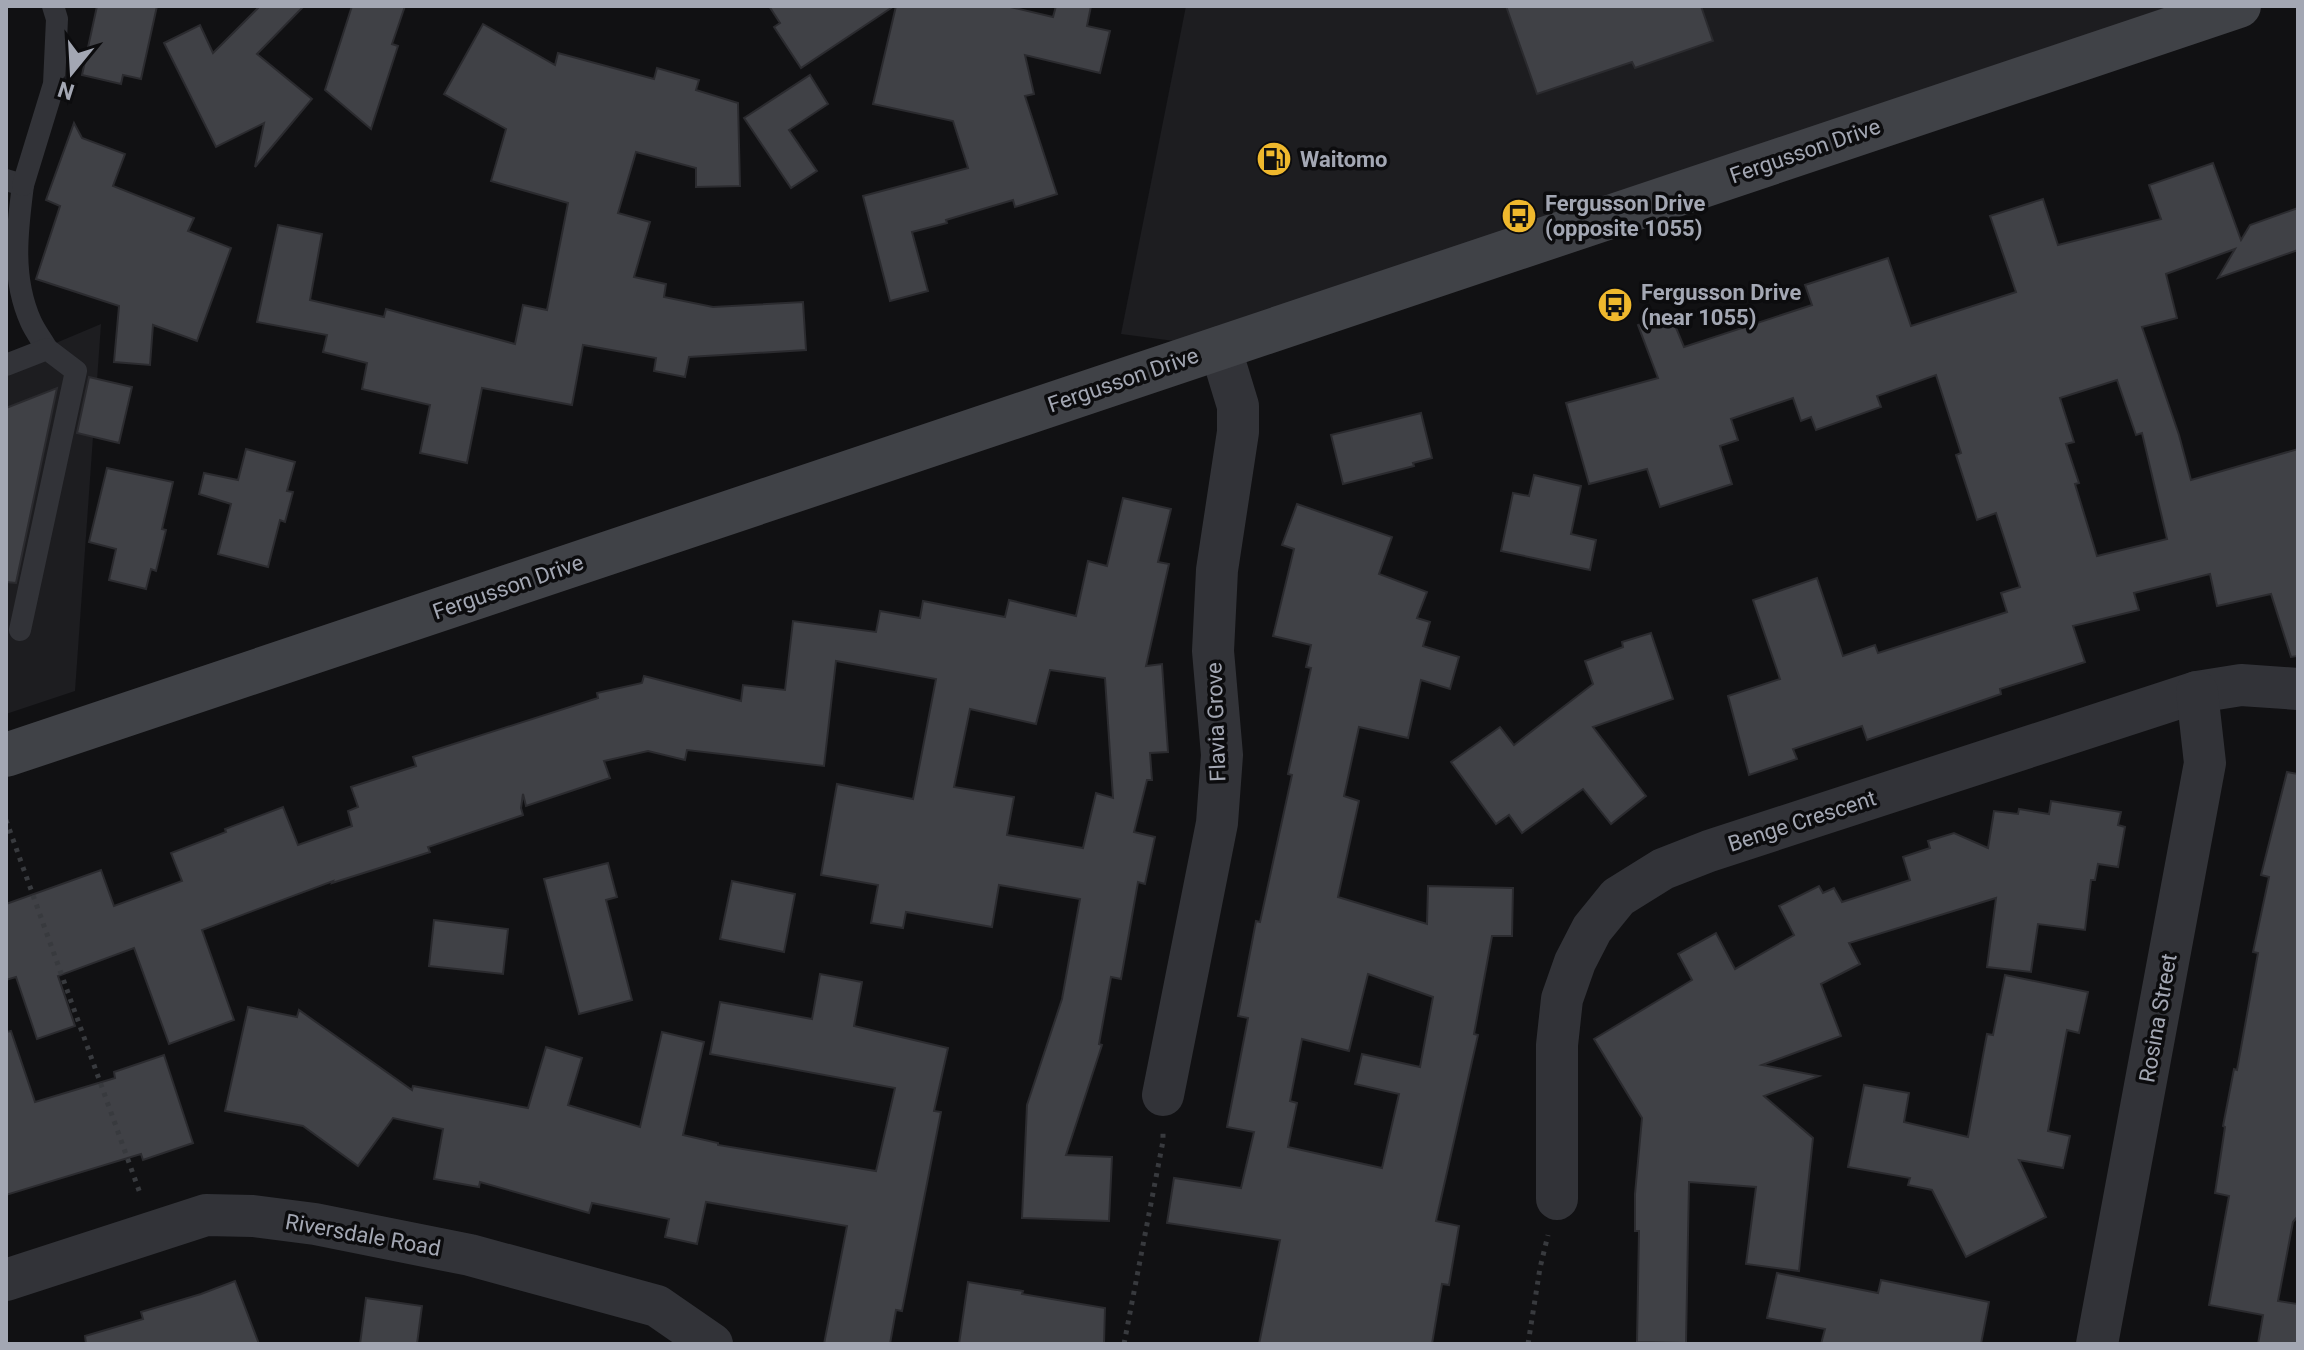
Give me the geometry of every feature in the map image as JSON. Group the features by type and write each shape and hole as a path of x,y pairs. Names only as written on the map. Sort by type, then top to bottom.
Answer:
{"main road":[{"name":"Fergusson Drive","path":"6,755 2239,6"}],"street":[{"name":"Flavia Grove","path":"1163,1095 1217,823 1222,755 1213,651 1217,570 1238,432 1238,406 1220,347"},
{"name":"Benge Crescent","path":"1557,1199 1557,1045 1562,999 1575,962 1592,929 1618,897 1663,869 1709,851 2197,692 2241,685 2298,689"},
{"name":"Rosina Street","path":"2097,1344 2205,763 2197,692"},
{"name":"Riversdale Road","path":"6,1280 206,1215 253,1216 315,1224 454,1252 657,1306 712,1344"}],"lane":[{"path":"20,630 76,371 47,349 31,322 21,291 17,262 15,182 54,84 57,19 53,6"},
{"path":"6,365 47,349"}],"path":[{"path":"6,820 153,1230"},
{"path":"1124,1344 1163,1141 1163,1095"},
{"path":"1528,1344 1540,1268 1557,1199"}],"shaded area":[{"path":"1186,6 2239,6 1220,347 1121,334"},
{"path":"101,324 75,691 6,714 6,364"}],"building":[{"path":"97,6 157,6 141,79 123,75 121,84 82,75"},
{"path":"260,6 304,6 257,54 312,99 255,167 264,123 216,147 164,43 200,25 213,53"},
{"path":"352,6 405,6 392,44 398,46 371,129 325,90"},
{"path":"769,6 894,6 801,68 774,27 780,23"},
{"path":"896,6 1006,6 1053,17 1056,6 1091,6 1087,26 1110,31 1100,73 1025,55 1034,94 1025,96 1057,194 1015,207 1013,200 912,232 928,291 890,301 863,196 968,168 953,121 873,104"},
{"path":"1506,6 1701,6 1713,41 1635,68 1632,62 1537,94"},
{"path":"483,24 555,65 558,53 654,79 657,68 699,80 696,90 738,103 740,186 696,187 696,168 636,152 618,213 650,222 634,277 666,284 664,297 713,307 803,302 806,350 689,357 685,377 654,371 656,358 583,345 572,405 482,388 467,463 420,453 430,405 362,389 367,363 323,352 327,335 257,322 278,225 322,234 310,300 384,317 386,309 515,344 523,305 547,310 568,203 491,181 506,129 444,94"},
{"path":"810,75 828,104 789,130 817,171 791,188 744,118"},
{"path":"74,123 82,138 125,154 113,186 194,218 188,231 231,248 197,341 153,325 150,365 114,362 119,306 36,279 60,206 46,200"},
{"path":"2213,163 2241,240 2250,225 2298,208 2298,250 2218,278 2235,249 2166,274 2177,318 2142,327 2191,480 2298,449 2298,656 2291,657 2271,594 2217,606 2210,574 2134,593 2139,610 2073,626 2085,662 2000,689 2001,694 1867,740 1862,726 1793,749 1797,759 1749,775 1728,696 1780,679 1753,600 1817,578 1843,656 1875,645 1878,653 2007,612 2001,593 2020,587 1996,513 1977,520 1956,455 1961,453 1936,375 1877,396 1881,407 1816,430 1811,417 1801,421 1793,398 1731,419 1738,440 1720,446 1732,484 1660,507 1647,469 1589,484 1566,403 1658,378 1638,325 1670,313 1684,347 1812,305 1805,285 1888,258 1911,326 2016,292 1990,216 2043,199 2058,245 2161,219 2149,185","holes":["2117,380 2136,435 2142,433 2167,539 2097,556 2075,484 2079,483 2066,444 2074,442 2060,398"]},
{"path":"89,377 132,387 119,443 77,433"},
{"path":"57,388 16,583 6,582 6,408"},
{"path":"1421,413 1432,458 1413,463 1414,466 1343,484 1331,435"},
{"path":"246,449 295,462 287,491 293,492 285,522 280,520 268,567 218,554 231,504 199,494 204,473 238,480"},
{"path":"107,468 173,482 156,571 151,569 146,589 109,580 116,549 89,542"},
{"path":"1534,475 1581,486 1571,534 1596,540 1590,570 1501,551 1513,493 1529,496"},
{"path":"1123,498 1171,509 1158,562 1169,564 1146,666 1162,664 1168,752 1150,753 1152,780 1147,780 1134,832 1155,837 1145,884 1138,882 1121,979 1111,977 1099,1044 1102,1045 1066,1155 1112,1157 1109,1221 1022,1218 1027,1105 1062,999 1080,899 999,885 992,927 906,912 903,928 871,923 878,885 821,875 837,784 913,799 936,679 836,661 824,766 687,750 685,760 648,751 604,761 610,778 526,806 523,794 523,815 428,847 430,852 333,881 202,930 234,1020 169,1044 134,948 58,976 75,1026 37,1039 16,977 6,980 6,904 101,870 114,906 182,881 171,853 283,807 298,845 352,826 348,811 358,807 351,787 416,766 413,757 598,698 597,693 642,683 644,676 741,701 743,685 785,690 793,621 876,632 880,611 920,618 923,601 1005,617 1009,600 1076,616 1088,561 1107,566","holes":["1050,670 1105,678 1113,798 1096,793 1083,848 1007,835 1014,797 954,787 970,709 1036,724"]},
{"path":"1297,504 1392,537 1379,574 1427,592 1417,618 1430,622 1423,646 1459,657 1450,689 1421,680 1408,738 1359,727 1344,796 1359,801 1338,897 1427,924 1428,886 1513,888 1512,936 1492,936 1474,1034 1478,1035 1436,1221 1459,1226 1449,1285 1442,1284 1432,1344 1259,1344 1280,1240 1167,1223 1174,1178 1241,1188 1254,1132 1227,1127 1248,1018 1238,1016 1256,921 1260,922 1292,775 1288,774 1311,668 1306,667 1311,645 1273,636 1294,549 1282,545","holes":["1368,974 1433,997 1420,1067 1362,1054 1355,1084 1399,1094 1382,1168 1288,1147 1297,1103 1290,1101 1302,1039 1349,1051"]},
{"path":"1651,633 1673,699 1593,727 1646,796 1611,824 1583,789 1522,833 1509,815 1496,824 1451,762 1500,727 1514,745 1593,684 1585,661 1623,647 1622,642"},
{"path":"2287,772 2298,774 2298,1216 2293,1222 2278,1301 2298,1304 2298,1344 2258,1344 2263,1315 2209,1305 2229,1196 2215,1193 2223,1126 2234,1069 2237,1070 2258,953 2253,952 2269,877 2261,875"},
{"path":"2051,801 2121,812 2118,825 2125,827 2118,867 2098,864 2095,880 2091,880 2085,930 2038,924 2031,972 1987,967 1996,898 1849,943 1860,964 1821,984 1841,1036 1762,1065 1819,1076 1764,1096 1813,1138 1799,1271 1746,1264 1756,1187 1689,1182 1686,1343 1637,1342 1639,1231 1635,1231 1635,1194 1642,1118 1594,1039 1692,980 1678,954 1716,933 1735,969 1794,935 1779,906 1819,886 1823,893 1834,888 1842,902 1910,880 1903,857 1930,848 1928,841 1954,833 1988,848 1994,811 2018,814 2019,809 2049,814"},
{"path":"608,863 617,897 606,900 632,1000 579,1014 544,879"},
{"path":"732,881 795,894 784,952 720,939"},
{"path":"434,920 508,929 503,974 429,966"},
{"path":"820,974 862,982 854,1026 948,1048 934,1111 941,1112 902,1311 896,1310 890,1344 824,1344 847,1226 706,1202 697,1244 665,1237 669,1219 592,1203 589,1213 480,1182 479,1187 434,1179 443,1129 393,1118 358,1166 303,1126 225,1111 248,1007 297,1017 299,1010 412,1090 413,1086 528,1108 546,1047 582,1058 568,1105 640,1127 662,1032 704,1042 683,1135 718,1145 876,1171 895,1088 710,1054 720,1002 812,1019"},
{"path":"2005,975 2088,992 2079,1033 2067,1030 2048,1131 2070,1136 2063,1168 2019,1160 2046,1217 1966,1257 1932,1190 1908,1185 1910,1178 1848,1167 1864,1085 1909,1093 1904,1122 1968,1137 1987,1034 1993,1035"},
{"path":"11,1031 35,1102 115,1078 114,1072 164,1055 193,1143 143,1160 141,1154 6,1195 6,1032"},
{"path":"1777,1273 1878,1293 1881,1280 1989,1302 1981,1344 1821,1344 1825,1329 1767,1318"},
{"path":"235,1281 259,1344 86,1344 85,1336 143,1319 141,1312"},
{"path":"968,1282 1105,1308 1104,1344 959,1344"},
{"path":"366,1298 422,1306 417,1344 360,1344"}],"place":[{"name":"Waitomo","path":"1274,159"},
{"name":"Fergusson Drive (opposite 1055)","path":"1519,216"},
{"name":"Fergusson Drive (near 1055)","path":"1615,305"}]}
